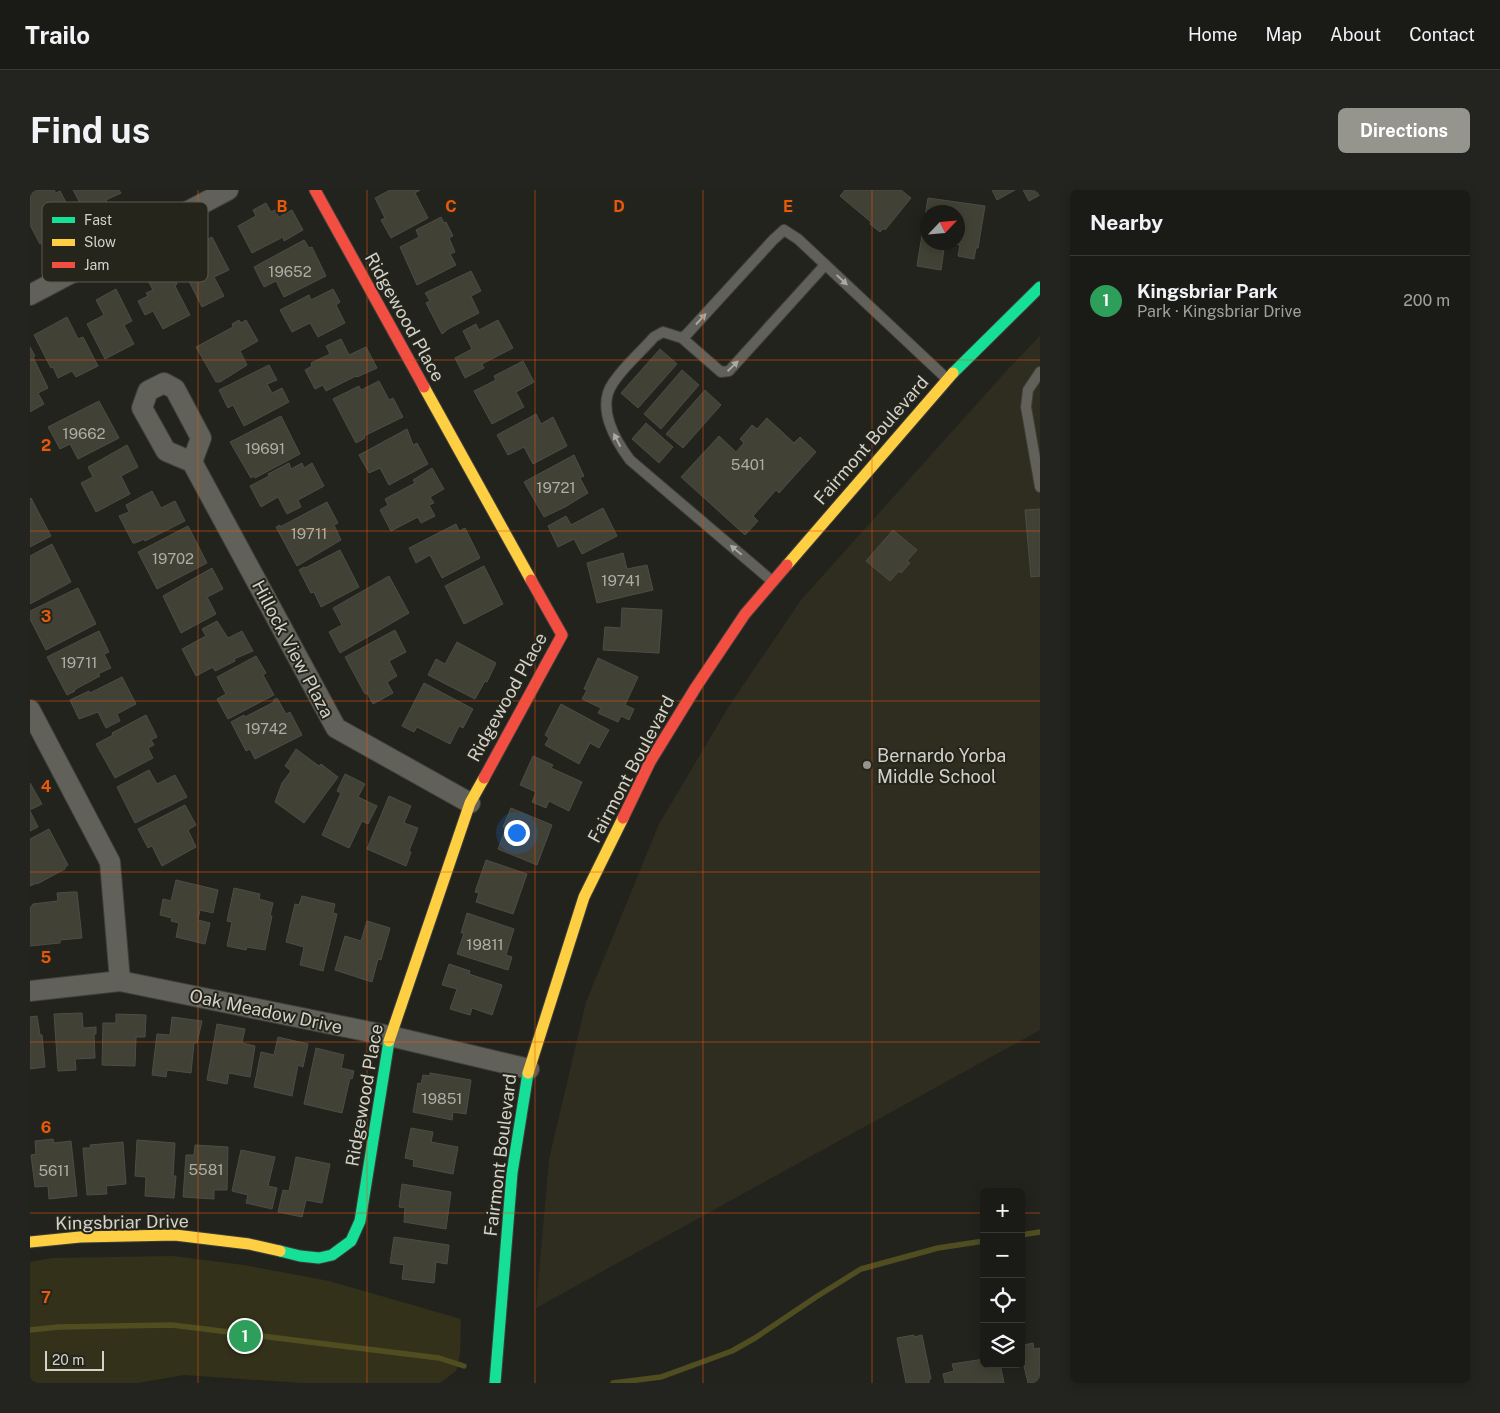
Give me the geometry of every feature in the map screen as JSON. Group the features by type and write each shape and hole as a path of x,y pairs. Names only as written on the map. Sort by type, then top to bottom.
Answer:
{"street":[{"path":"205,202 228,190"},
{"name":"Ridgewood Place","path":"315,190 562,635 470,803 390,1036 360,1221 350,1241 332,1255"},
{"path":"30,294 53,282"},
{"name":"Fairmont Boulevard","path":"495,1383 512,1173 529,1069 584,897 650,762 701,678 745,614 947,380 1018,306 1040,287"},
{"name":"Hillock View Plaza","path":"192,462 336,728 470,803"},
{"path":"30,710 110,862 120,981"},
{"name":"Oak Meadow Drive","path":"30,991 120,981 390,1036 529,1069"},
{"name":"Kingsbriar Drive","path":"30,1242 80,1237 175,1235 249,1244 300,1256 319,1258 332,1255"}],"lane":[{"path":"682,338 784,230 798,239 947,380"},
{"path":"773,581 630,460 619,446 612,431 606,400 612,384 654,337 663,332 682,338 721,372 726,373 826,265"},
{"path":"1040,372 1028,390 1026,407 1040,487"}],"shaded area":[{"name":"Bernardo Yorba Middle School","path":"1040,336 1040,1030 536,1308 549,1159 586,1002 659,824 729,706 801,600 1009,368"},
{"path":"173,1256 244,1265 329,1281 461,1319 460,1354 456,1371 440,1383 302,1383 184,1375 138,1383 30,1383 30,1262 52,1258"}],"building":[{"path":"30,190 54,190 56,193 60,191 66,202 42,202 42,243 40,244 30,225"},
{"path":"73,190 119,190 121,193 106,200 107,202 79,202"},
{"path":"390,190 420,190 415,193 428,218 391,238 381,220 385,218 375,198"},
{"path":"845,190 901,190 911,198 885,230 884,228 880,232 840,196"},
{"path":"992,190 1015,190 997,200"},
{"path":"1023,190 1040,190 1040,195 1029,201"},
{"path":"928,198 985,206 978,248 976,248 974,259 958,256 959,250 965,250 965,205 927,205"},
{"path":"266,203 271,212 275,210 279,217 292,210 303,230 284,241 283,237 252,253 238,226 256,216 253,210"},
{"path":"441,217 444,223 446,222 453,236 449,238 455,252 450,254 456,265 417,285 400,247 419,237 416,230"},
{"path":"212,237 229,270 214,277 224,296 202,307 190,282 208,282 208,239"},
{"path":"304,240 309,248 312,247 326,276 284,297 276,281 264,287 254,267"},
{"path":"920,247 920,250 944,250 941,270 917,266"},
{"path":"471,271 481,291 471,296 479,313 446,330 442,334 426,303 430,301 425,293"},
{"path":"149,282 176,282 175,286 190,315 163,329 153,311 145,315 138,301 148,296 146,293 153,290"},
{"path":"116,289 132,321 124,325 134,344 105,359 87,324 104,315 96,300"},
{"path":"333,289 340,302 336,305 345,323 318,337 310,323 292,332 280,310 309,295 311,300"},
{"path":"67,317 78,339 83,337 98,366 76,377 72,371 58,378 34,335"},
{"path":"239,320 241,323 246,320 258,341 240,351 247,365 220,382 216,382 196,347 233,327 232,324"},
{"path":"498,320 513,348 482,364 484,368 465,378 455,358 472,349 463,331 476,324 479,330"},
{"path":"341,339 349,355 366,347 377,368 326,391 323,385 315,389 305,370 312,366 311,363 330,354 326,346"},
{"path":"30,347 48,388 38,393 44,404 30,412"},
{"path":"660,349 677,364 638,408 621,393"},
{"path":"523,361 534,382 516,392 524,407 492,424 474,391 496,380 494,376"},
{"path":"269,365 277,380 267,384 272,393 282,388 289,402 244,426 233,405 228,408 219,390"},
{"path":"682,370 699,385 661,429 644,414"},
{"path":"379,381 389,400 393,398 403,417 364,436 365,438 356,443 333,399 359,386 361,390"},
{"path":"705,390 721,405 683,448 666,434"},
{"path":"99,401 119,438 78,459 70,444 60,449 48,427"},
{"path":"536,414 541,424 553,417 567,446 533,464 524,447 508,455 497,435"},
{"path":"281,416 300,454 255,478 254,476 251,478 230,442"},
{"path":"767,418 794,443 800,437 816,452 779,493 776,490 753,516 758,521 745,535 681,477 719,436 736,452 744,443 740,439 752,425 757,429"},
{"path":"646,423 673,447 659,463 632,439"},
{"path":"407,429 413,445 417,443 428,464 389,485 380,468 369,473 359,455"},
{"path":"127,445 138,467 121,476 130,494 96,512 81,483 93,477 88,467"},
{"path":"574,455 584,476 580,478 588,493 544,517 524,482"},
{"path":"289,463 291,469 302,463 304,468 312,463 324,486 298,500 301,507 287,514 278,497 261,507 250,486"},
{"path":"432,468 444,489 430,497 434,503 429,505 435,516 421,523 418,517 391,531 380,510 388,505 385,499 415,483 413,480"},
{"path":"152,491 161,508 175,501 185,521 145,541 144,539 133,543 119,516 129,512 126,505"},
{"path":"30,499 51,536 30,547"},
{"path":"327,502 338,523 334,525 341,540 297,566 276,527 280,525 280,527"},
{"path":"603,508 617,536 582,554 574,539 558,547 548,526 566,516 571,525"},
{"path":"1040,509 1040,576 1031,577 1025,510"},
{"path":"456,524 459,531 465,528 480,558 442,578 430,555 416,563 409,548"},
{"path":"188,526 207,563 157,589 138,552"},
{"path":"893,530 917,550 907,561 910,563 890,581 866,561"},
{"path":"52,544 71,582 30,604 30,556"},
{"path":"340,550 359,587 321,607 314,592 311,593 299,570"},
{"path":"623,553 627,569 647,565 653,590 597,603 587,563"},
{"path":"484,566 503,604 464,624 445,586"},
{"path":"212,568 223,589 207,597 216,614 181,633 163,596"},
{"path":"389,576 409,613 340,653 329,632 342,625 333,608"},
{"path":"78,588 96,624 46,650 30,619 30,611"},
{"path":"622,608 662,610 659,653 603,650 605,627 621,628"},
{"path":"217,621 228,638 242,631 253,651 234,659 235,661 215,671 213,667 196,676 182,649 206,636 202,629"},
{"path":"395,630 406,652 389,661 397,676 387,682 393,693 373,704 367,693 365,694 345,657"},
{"path":"99,631 109,652 104,654 111,668 98,674 100,676 67,695 47,657"},
{"path":"457,642 496,663 487,682 485,681 475,699 428,675 436,659 445,664"},
{"path":"256,656 266,673 263,675 274,695 228,719 217,699 226,694 217,677"},
{"path":"598,658 638,677 625,705 634,709 629,720 621,716 618,722 598,713 601,708 582,699 587,690 584,689"},
{"path":"122,677 136,704 117,714 120,721 106,728 98,712 79,719 70,700 89,691 90,693"},
{"path":"424,683 473,709 463,728 459,726 450,744 417,727 414,732 402,726"},
{"path":"277,698 286,714 290,712 302,735 255,759 250,749 246,751 231,722 274,702 273,700"},
{"path":"561,704 609,730 599,748 590,743 579,764 545,745 549,738 545,735"},
{"path":"146,715 157,737 151,740 154,745 148,748 153,758 115,778 96,744"},
{"path":"296,749 338,777 304,823 275,802 282,783 291,771 285,766"},
{"path":"533,756 553,765 551,768 582,782 569,811 549,801 546,808 532,802 536,792 520,785"},
{"path":"149,770 157,784 175,775 187,797 135,823 117,787"},
{"path":"345,774 365,784 358,797 377,806 368,824 362,821 349,848 322,835 341,793 337,791"},
{"path":"30,783 42,804 30,810"},
{"path":"389,796 411,806 404,823 418,828 409,851 411,852 406,866 367,849"},
{"path":"185,805 196,825 188,830 196,847 162,866 152,846 148,848 138,829"},
{"path":"511,808 552,825 537,865 498,849 506,828 503,827"},
{"path":"30,811 38,827 30,831"},
{"path":"49,829 68,865 65,869 30,886 30,839"},
{"path":"486,860 527,874 513,914 476,902 479,893 475,892"},
{"path":"176,880 218,890 213,913 200,910 198,920 210,923 205,944 176,937 179,923 171,921 172,918 160,915 163,899 171,901"},
{"path":"234,888 260,894 259,899 273,903 265,950 247,947 246,950 227,946 232,922 227,921"},
{"path":"77,892 82,938 60,940 60,943 30,946 30,908 33,904 58,901 57,893"},
{"path":"302,896 335,904 333,913 337,914 323,971 300,965 304,947 286,942 295,904 299,905"},
{"path":"467,913 514,929 506,955 512,957 508,970 457,954 464,933 461,933"},
{"path":"367,921 390,928 381,960 378,959 372,982 335,970 345,936 361,941"},
{"path":"449,964 470,971 469,974 502,985 492,1015 472,1008 470,1015 450,1009 457,989 442,985"},
{"path":"82,1013 83,1028 96,1027 96,1034 94,1034 95,1058 75,1059 76,1070 58,1071 54,1014"},
{"path":"116,1014 146,1015 145,1037 136,1037 135,1066 102,1065 103,1023 116,1023"},
{"path":"37,1016 40,1035 42,1035 45,1067 30,1069 30,1017"},
{"path":"172,1017 202,1021 197,1043 194,1043 191,1073 167,1070 166,1077 152,1075 157,1034 170,1035"},
{"path":"217,1024 245,1029 242,1043 255,1046 250,1077 229,1073 227,1084 207,1080"},
{"path":"278,1037 308,1044 303,1067 298,1065 292,1096 254,1087 261,1052 274,1055"},
{"path":"316,1048 344,1055 341,1068 354,1071 352,1079 350,1078 342,1113 304,1104"},
{"path":"430,1073 471,1080 466,1114 453,1112 452,1120 413,1112 418,1083 421,1084 423,1075 430,1076"},
{"path":"411,1128 433,1132 431,1142 458,1147 453,1174 413,1166 414,1160 405,1158"},
{"path":"53,1139 54,1143 71,1141 77,1196 49,1199 48,1186 35,1187 31,1155 36,1154 35,1141"},
{"path":"137,1140 175,1143 173,1176 176,1176 174,1198 145,1196 146,1177 135,1176"},
{"path":"123,1142 126,1184 106,1186 107,1194 87,1195 83,1148 91,1148 90,1145"},
{"path":"195,1145 228,1147 227,1190 214,1190 214,1199 183,1197 186,1155 194,1155"},
{"path":"241,1150 275,1157 268,1186 277,1188 272,1209 246,1203 248,1195 232,1191"},
{"path":"296,1157 330,1164 322,1203 306,1200 302,1217 278,1212 283,1190 289,1191"},
{"path":"402,1184 451,1192 446,1229 404,1222 405,1208 399,1207"},
{"path":"394,1237 449,1245 447,1264 436,1262 434,1283 402,1279 404,1265 390,1263"},
{"path":"914,1335 914,1337 922,1335 931,1379 929,1379 929,1383 906,1383 897,1338"},
{"path":"1033,1343 1034,1349 1040,1348 1040,1383 1028,1383 1024,1368 1025,1345"},
{"path":"980,1360 980,1368 1001,1368 1004,1383 945,1383 943,1374 954,1371 952,1364"}],"waterway":[{"path":"1025,1234 1040,1232"},
{"path":"613,1383 661,1377 732,1351 861,1269 938,1248 980,1242"},
{"path":"30,1330 58,1327 172,1325 439,1358 464,1366"}],"traffic: fast":[{"path":"953,373 1040,287"},
{"path":"280,1251 319,1258 332,1255 351,1241 360,1221 389,1041"},
{"path":"495,1383 512,1173 528,1073"}],"traffic: slow":[{"path":"787,565 953,373"},
{"path":"424,387 531,580"},
{"path":"389,1041 470,803 484,778"},
{"path":"528,1073 584,897 623,818"},
{"path":"30,1242 80,1237 175,1235 249,1244 280,1251"}],"traffic: jam":[{"path":"315,190 424,387"},
{"path":"623,818 650,762 696,687 745,614 787,565"},
{"path":"484,778 562,635 531,580"}],"place":[{"name":"Bernardo Yorba Middle School","path":"867,765"},
{"name":"Kingsbriar Park","path":"245,1336"}]}
